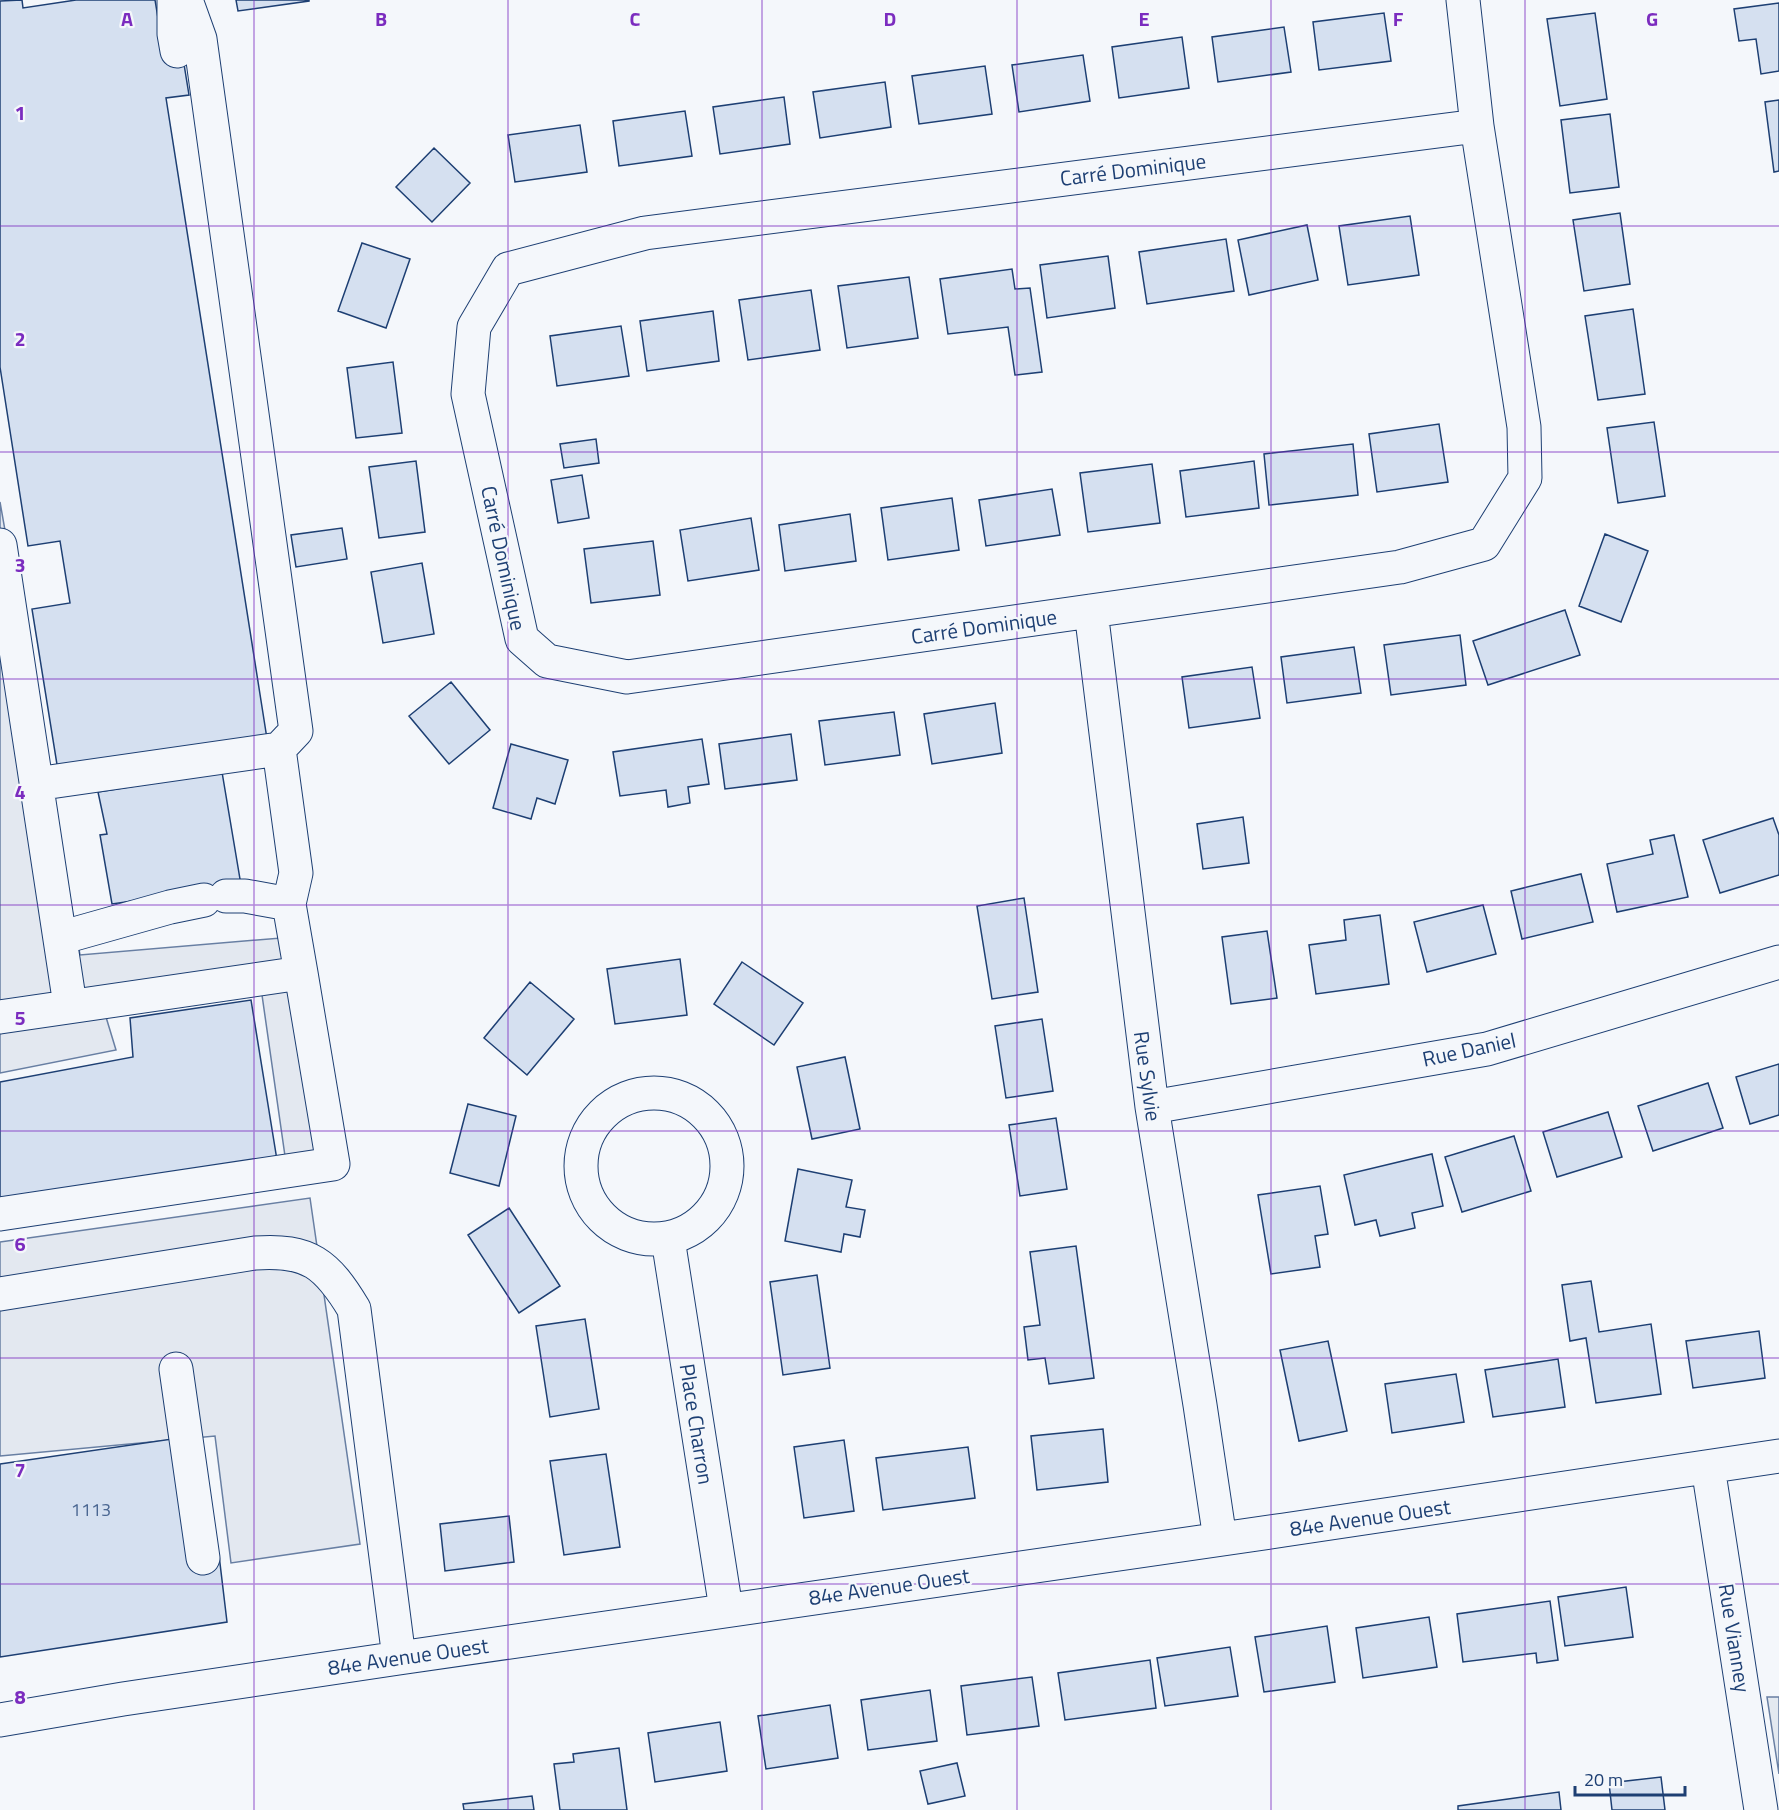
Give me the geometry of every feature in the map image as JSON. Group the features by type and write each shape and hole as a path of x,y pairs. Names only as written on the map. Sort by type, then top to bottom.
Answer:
{"street":[{"path":"174,0 174,34 177,51"},
{"path":"36,784 279,749 296,731 200,39 186,0"},
{"name":"Carré Dominique","path":"1462,0 1477,126 1524,427 1525,478 1484,544 1400,567 627,677 547,661 522,639 468,394 474,327 508,269 645,233 1477,126"},
{"path":"0,545 69,1005"},
{"name":"Rue Sylvie","path":"1091,611 1152,1107 1220,1539"},
{"path":"0,1214 333,1164 289,904 296,873 279,749"},
{"path":"60,938 170,907 215,898 245,896 289,904"},
{"name":"Rue Daniel","path":"1152,1107 1487,1049 1779,962"},
{"path":"0,1017 69,1005 301,973"},
{"path":"655,1093 680,1097 707,1115 719,1131 727,1156 726,1181 711,1213 692,1230 668,1239 638,1239 614,1229 589,1200 581,1176 582,1150 597,1119 629,1096 655,1093"},
{"name":"Place Charron","path":"668,1239 726,1609"},
{"path":"0,1294 255,1253 277,1251 298,1255 318,1263 332,1276 354,1309 399,1658"},
{"path":"176,1369 203,1558"},
{"name":"84e Avenue Ouest","path":"0,1720 123,1699 726,1609 1779,1456"},
{"name":"Rue Vianney","path":"1708,1467 1761,1810"}],"shaded area":[{"path":"0,502 80,955 281,938 318,1152 286,1163 262,995 106,1017 116,1050 0,1073"},
{"path":"310,1198 360,1544 231,1563 215,1436 0,1456 0,1242"},
{"path":"1767,1697 1779,1697 1779,1774"}],"building":[{"path":"22,0 23,8 76,0 155,0 165,61 183,58 189,95 166,98 268,745 59,777 32,609 70,603 60,541 28,546 0,367 0,1"},
{"path":"236,0 309,0 309,1 238,11"},
{"path":"1779,3 1779,71 1761,74 1756,39 1739,41 1734,9"},
{"path":"1384,13 1391,61 1319,70 1313,22"},
{"path":"1595,13 1607,99 1560,106 1547,19"},
{"path":"1284,27 1291,72 1218,82 1212,37"},
{"path":"1182,37 1189,88 1119,98 1112,47"},
{"path":"1083,55 1090,101 1019,112 1012,65"},
{"path":"985,66 992,114 919,124 912,76"},
{"path":"885,82 891,127 820,138 813,92"},
{"path":"784,97 790,144 720,154 713,107"},
{"path":"1779,100 1779,171 1774,172 1765,102"},
{"path":"685,111 692,156 619,166 613,121"},
{"path":"1610,114 1619,187 1570,193 1561,120"},
{"path":"580,125 587,172 515,182 508,135"},
{"path":"434,148 470,183 432,222 396,187"},
{"path":"1620,213 1630,284 1584,291 1573,220"},
{"path":"1410,216 1419,275 1348,285 1339,226"},
{"path":"1307,225 1318,280 1249,295 1238,240"},
{"path":"1226,239 1234,291 1147,304 1139,252"},
{"path":"362,243 410,259 386,328 338,311"},
{"path":"1108,256 1115,308 1047,318 1040,265"},
{"path":"1012,269 1015,289 1030,288 1042,372 1015,375 1008,327 948,334 940,279"},
{"path":"909,277 918,338 847,348 838,286"},
{"path":"811,290 820,350 748,360 739,300"},
{"path":"1633,309 1645,394 1598,400 1585,316"},
{"path":"713,311 719,361 647,371 640,321"},
{"path":"621,326 629,376 557,386 550,336"},
{"path":"393,362 402,433 356,438 347,368"},
{"path":"1654,422 1665,496 1618,503 1607,428"},
{"path":"1439,424 1448,482 1377,492 1369,434"},
{"path":"596,439 599,463 564,468 560,444"},
{"path":"1353,444 1358,495 1269,505 1264,454"},
{"path":"416,461 425,532 379,538 369,467"},
{"path":"1254,461 1259,508 1186,517 1180,471"},
{"path":"1152,464 1160,523 1088,532 1080,473"},
{"path":"582,475 589,518 558,523 551,480"},
{"path":"1052,489 1060,535 986,546 979,500"},
{"path":"952,498 959,550 888,560 881,508"},
{"path":"850,514 856,561 785,571 779,525"},
{"path":"751,518 759,570 688,581 680,530"},
{"path":"342,528 347,559 296,567 291,535"},
{"path":"1605,534 1648,551 1621,622 1579,606"},
{"path":"653,541 660,595 591,603 584,549"},
{"path":"422,563 434,634 383,643 371,572"},
{"path":"1565,610 1580,655 1488,685 1473,641"},
{"path":"1460,635 1466,685 1391,695 1384,645"},
{"path":"1354,647 1361,693 1287,703 1281,657"},
{"path":"1252,667 1260,718 1189,728 1182,677"},
{"path":"451,682 490,730 449,764 409,716"},
{"path":"995,703 1002,753 932,764 924,714"},
{"path":"894,712 900,755 825,765 819,721"},
{"path":"791,734 797,780 725,789 719,744"},
{"path":"702,739 709,784 688,787 690,803 668,807 666,790 620,796 613,752"},
{"path":"511,744 568,760 555,804 537,798 531,819 493,808"},
{"path":"222,772 241,885 112,904 100,835 107,834 98,792"},
{"path":"1243,817 1249,863 1203,869 1197,824"},
{"path":"1773,818 1779,835 1779,875 1720,893 1703,840"},
{"path":"1674,835 1688,897 1617,912 1607,864 1653,854 1650,840"},
{"path":"1581,874 1593,922 1522,939 1511,891"},
{"path":"1024,898 1038,992 992,999 977,906"},
{"path":"1483,905 1496,954 1427,972 1414,922"},
{"path":"1380,915 1389,984 1316,994 1309,945 1346,940 1344,920"},
{"path":"1267,931 1277,998 1231,1004 1222,937"},
{"path":"680,959 687,1015 615,1024 607,969"},
{"path":"742,962 803,1003 774,1045 714,1004"},
{"path":"530,982 574,1019 527,1075 484,1038"},
{"path":"251,1000 277,1160 0,1203 0,1082 133,1057 130,1018"},
{"path":"1042,1019 1053,1091 1006,1098 995,1026"},
{"path":"845,1057 860,1129 812,1139 797,1067"},
{"path":"1779,1064 1779,1115 1750,1124 1736,1077"},
{"path":"1708,1083 1723,1128 1653,1151 1638,1106"},
{"path":"468,1104 516,1116 499,1186 450,1173"},
{"path":"1608,1112 1622,1157 1557,1177 1543,1132"},
{"path":"1056,1118 1067,1189 1020,1196 1009,1125"},
{"path":"1514,1136 1531,1191 1462,1212 1445,1157"},
{"path":"1432,1154 1443,1206 1412,1213 1415,1228 1380,1236 1376,1220 1355,1225 1344,1175"},
{"path":"798,1169 852,1180 846,1207 865,1210 860,1237 844,1234 841,1252 785,1241"},
{"path":"1320,1186 1328,1234 1315,1236 1320,1267 1271,1274 1258,1195"},
{"path":"509,1208 560,1286 519,1313 468,1235"},
{"path":"1076,1246 1094,1378 1049,1384 1045,1358 1028,1360 1024,1327 1040,1325 1030,1252"},
{"path":"817,1275 830,1368 783,1375 770,1282"},
{"path":"1591,1281 1599,1332 1651,1324 1661,1394 1596,1403 1586,1338 1570,1341 1562,1285"},
{"path":"585,1319 599,1409 550,1417 536,1326"},
{"path":"1759,1331 1765,1378 1693,1388 1686,1341"},
{"path":"1328,1341 1347,1431 1299,1441 1280,1350"},
{"path":"1558,1359 1565,1407 1493,1417 1485,1370"},
{"path":"1456,1374 1464,1422 1392,1433 1385,1384"},
{"path":"1103,1429 1108,1482 1037,1490 1031,1436"},
{"path":"172,1439 219,1555 227,1622 0,1657 0,1464"},
{"path":"844,1440 854,1511 804,1518 794,1447"},
{"path":"968,1447 975,1498 883,1510 876,1458"},
{"path":"606,1454 620,1547 564,1555 550,1461"},
{"path":"509,1516 514,1562 445,1571 440,1524"},
{"path":"1626,1587 1633,1637 1565,1646 1558,1597"},
{"path":"1550,1601 1558,1660 1537,1663 1536,1653 1463,1662 1457,1614"},
{"path":"1429,1617 1437,1667 1363,1678 1356,1628"},
{"path":"1327,1626 1335,1682 1264,1692 1255,1637"},
{"path":"1230,1647 1238,1696 1165,1706 1157,1658"},
{"path":"1150,1660 1156,1708 1065,1720 1058,1673"},
{"path":"1032,1677 1039,1726 967,1735 961,1686"},
{"path":"930,1690 937,1741 868,1750 861,1700"},
{"path":"830,1705 838,1758 766,1769 758,1716"},
{"path":"720,1722 727,1771 655,1782 648,1733"},
{"path":"619,1748 627,1810 560,1810 554,1764 574,1762 573,1754"},
{"path":"957,1763 965,1796 928,1804 920,1771"},
{"path":"1661,1777 1665,1810 1612,1810 1609,1783"},
{"path":"1559,1792 1561,1810 1458,1810 1458,1806"},
{"path":"532,1796 534,1810 464,1810 463,1804"}]}
